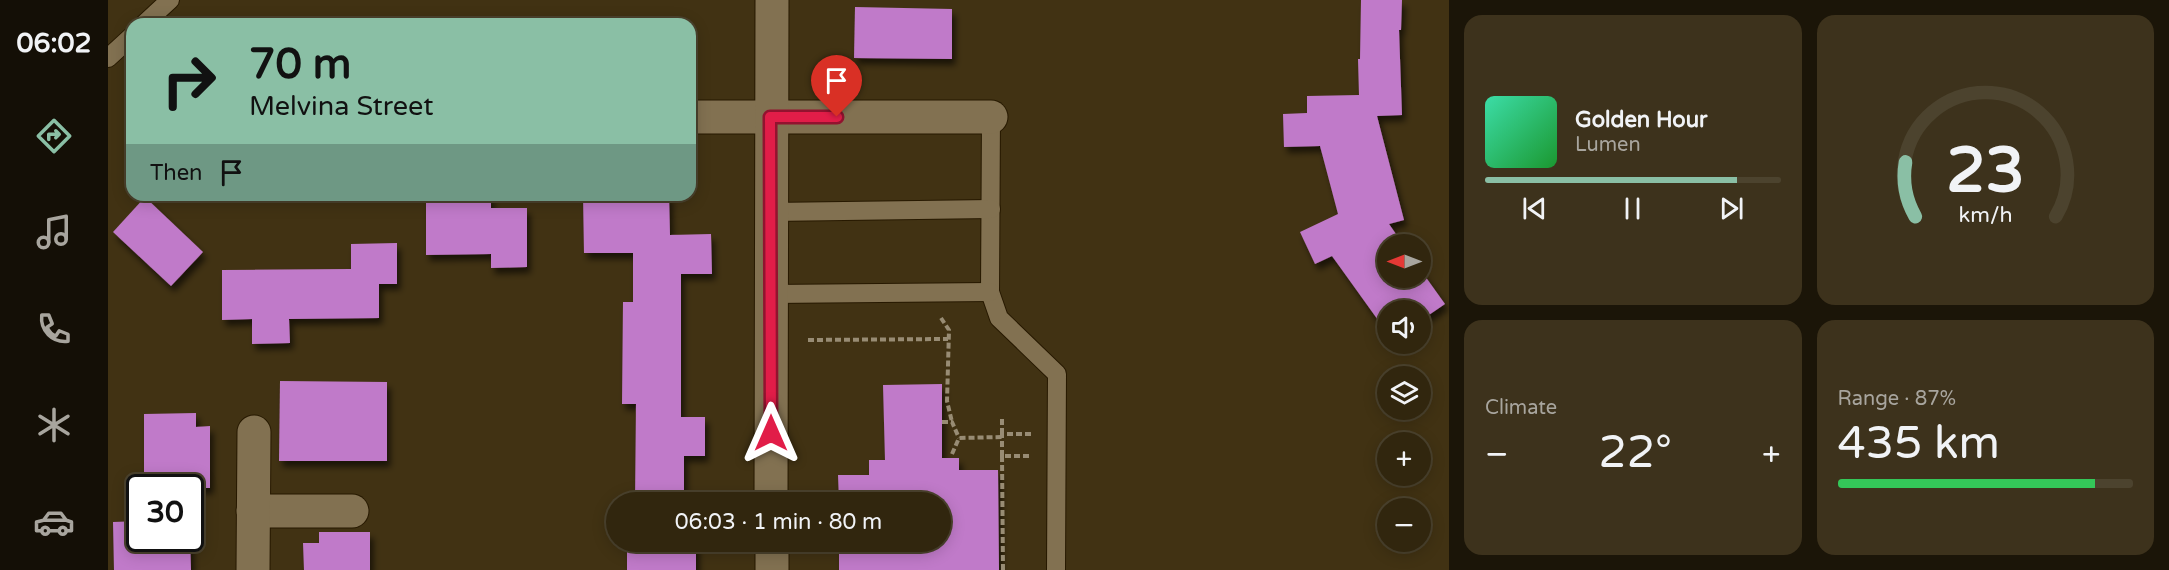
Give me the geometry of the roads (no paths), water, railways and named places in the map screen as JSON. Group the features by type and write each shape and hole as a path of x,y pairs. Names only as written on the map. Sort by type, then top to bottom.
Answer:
{"street":[{"path":"771,492 772,0"},
{"path":"696,117 991,117"},
{"path":"253,570 254,432"},
{"path":"253,511 352,511"},
{"path":"772,552 772,570"}],"lane":[{"path":"150,18 170,0"},
{"path":"108,58 126,42"},
{"path":"991,117 990,292 999,318 1057,374 1056,570"},
{"path":"771,212 991,208"},
{"path":"771,294 990,292"}]}
